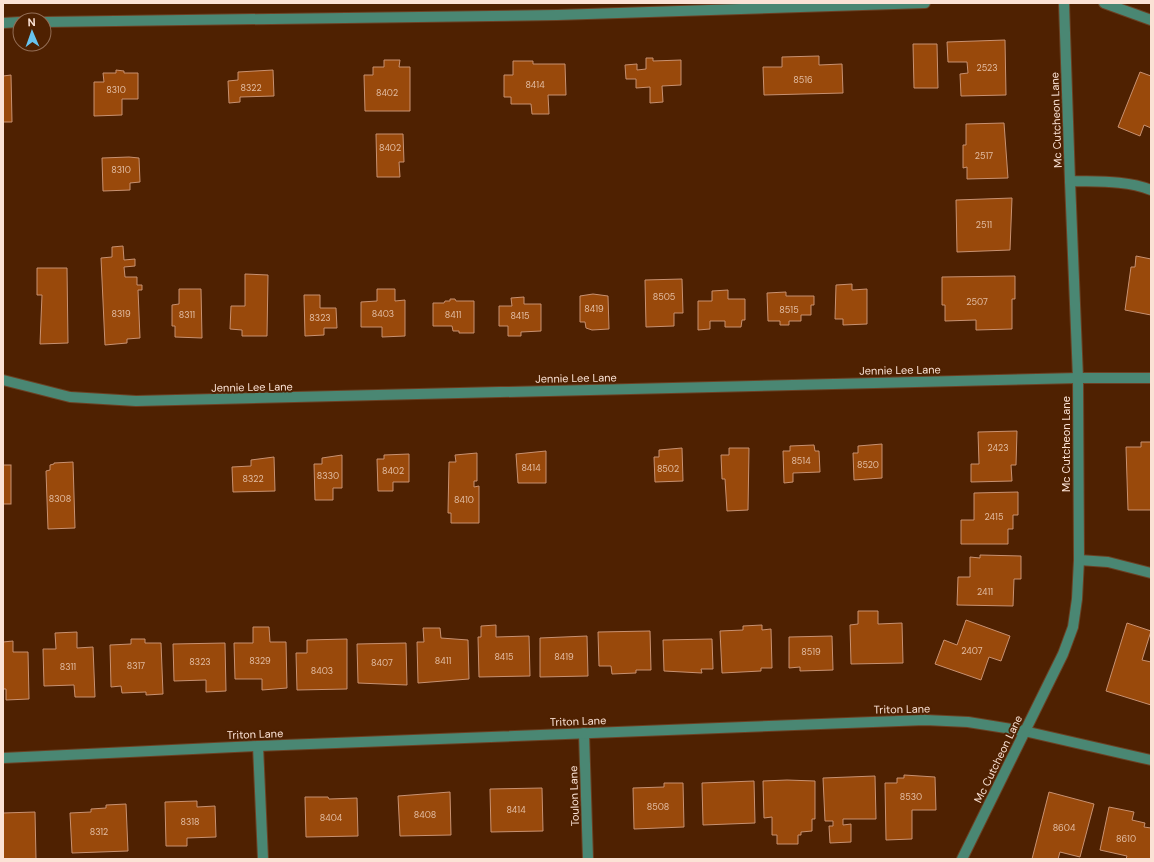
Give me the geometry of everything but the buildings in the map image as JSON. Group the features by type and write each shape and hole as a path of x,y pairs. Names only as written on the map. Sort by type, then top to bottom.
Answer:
{"street":[{"path":"52,22 557,14 925,3"},
{"name":"Mc Cutcheon Lane","path":"962,859 1063,654 1073,627 1077,599 1079,560 1078,378 1064,3"},
{"path":"1104,3 1151,20"},
{"path":"1070,181 1115,182 1151,190"},
{"name":"Jennie Lee Lane","path":"3,380 70,397 136,402 1078,378 1151,378"},
{"path":"1079,560 1108,562 1151,573"},
{"name":"Triton Lane","path":"3,758 258,746 925,720 968,722 1024,731 1151,760"},
{"name":"Toulon Lane","path":"584,733 588,859"},
{"path":"258,746 263,859"}]}
